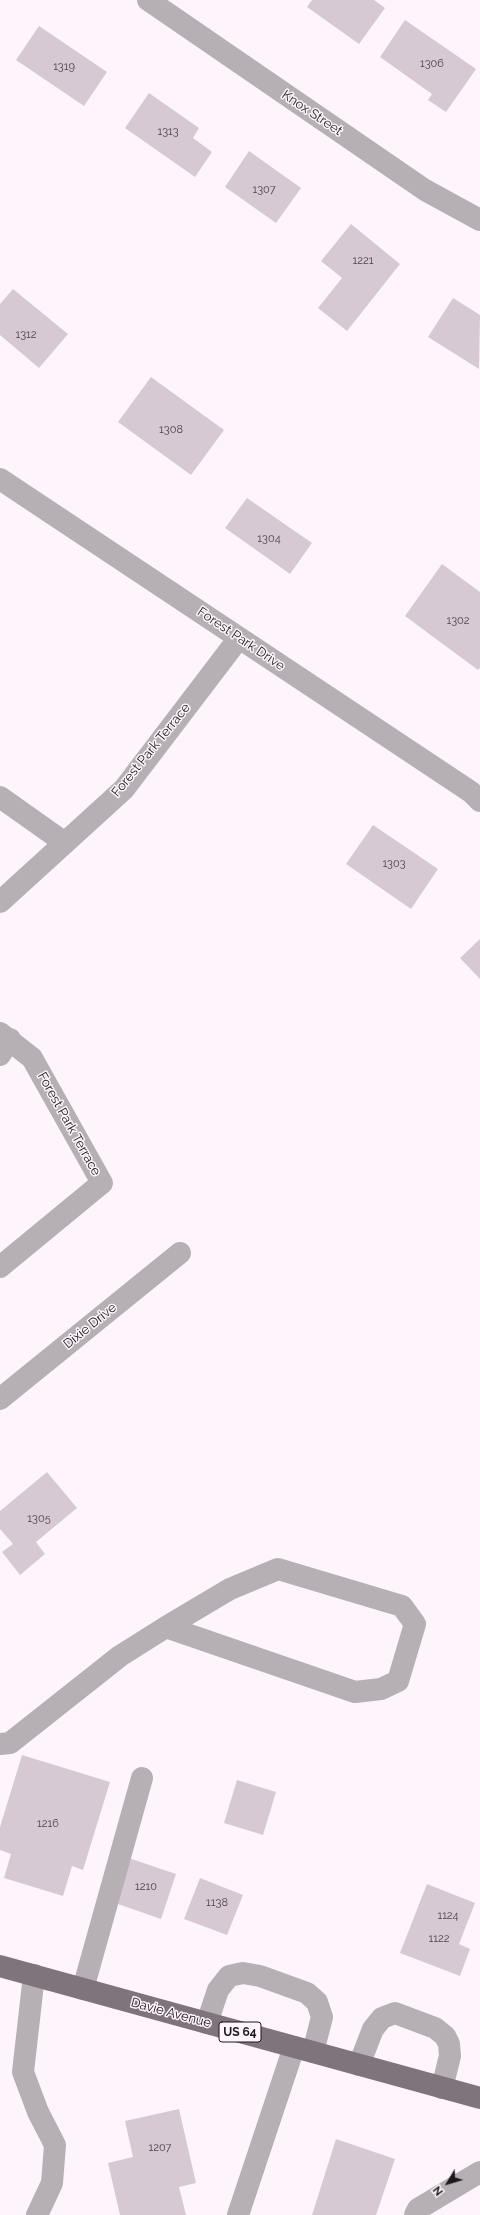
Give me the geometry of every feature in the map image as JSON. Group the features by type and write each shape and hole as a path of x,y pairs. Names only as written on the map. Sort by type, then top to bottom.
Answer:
{"main road":[{"name":"Davie Avenue","path":"0,1966 480,2098"}],"street":[{"name":"Knox Street","path":"148,0 425,190 480,220"},
{"name":"Forest Park Drive","path":"0,479 239,638 477,791"},
{"name":"Forest Park Terrace","path":"0,902 124,788 239,638"},
{"path":"0,797 65,843"},
{"name":"Forest Park Terrace","path":"0,1267 102,1183 32,1058 3,1042"},
{"name":"Dixie Drive","path":"0,1399 180,1253"},
{"path":"0,1744 10,1743 120,1656 166,1627 230,1589 278,1569 402,1606 415,1624 398,1681 381,1689 355,1692 166,1627"},
{"path":"83,1989 142,1778"},
{"path":"207,2023 222,1982 229,1976 243,1973 287,1984 307,1992 317,2002 322,2017 303,2050 238,2215"},
{"path":"34,1975 23,2072 38,2112 55,2145 52,2183 37,2215"},
{"path":"359,2065 373,2029 382,2018 395,2013 435,2028 445,2036 449,2044 450,2056 442,2088"},
{"path":"415,2215 418,2209 480,2172"}],"building":[{"path":"312,0 374,0 385,8 359,44 307,7"},
{"path":"405,20 476,69 446,112 428,100 432,94 380,57"},
{"path":"39,26 107,72 84,106 16,60"},
{"path":"149,93 199,128 193,138 212,152 195,177 125,128"},
{"path":"249,151 301,188 276,223 225,187"},
{"path":"351,224 400,264 347,331 318,308 342,278 321,261"},
{"path":"13,289 68,334 39,368 0,335 0,304"},
{"path":"453,298 480,315 479,369 428,337"},
{"path":"151,377 224,430 191,475 118,422"},
{"path":"247,498 312,543 290,574 225,528"},
{"path":"442,564 480,592 480,668 478,670 405,616"},
{"path":"373,825 438,869 411,909 346,864"},
{"path":"480,939 480,979 460,958"},
{"path":"47,1472 77,1508 36,1542 45,1554 20,1575 2,1552 13,1544 0,1529 0,1511"},
{"path":"22,1755 110,1782 83,1870 72,1866 63,1896 4,1878 11,1854 0,1850 0,1827"},
{"path":"237,1780 276,1792 263,1835 224,1823"},
{"path":"126,1857 176,1874 161,1919 112,1902"},
{"path":"200,1878 243,1895 227,1935 184,1919"},
{"path":"427,1884 475,1903 459,1944 470,1949 460,1976 400,1953"},
{"path":"179,2109 196,2183 179,2187 186,2215 120,2215 108,2163 133,2157 125,2121"},
{"path":"336,2139 395,2159 376,2215 312,2215"}]}
